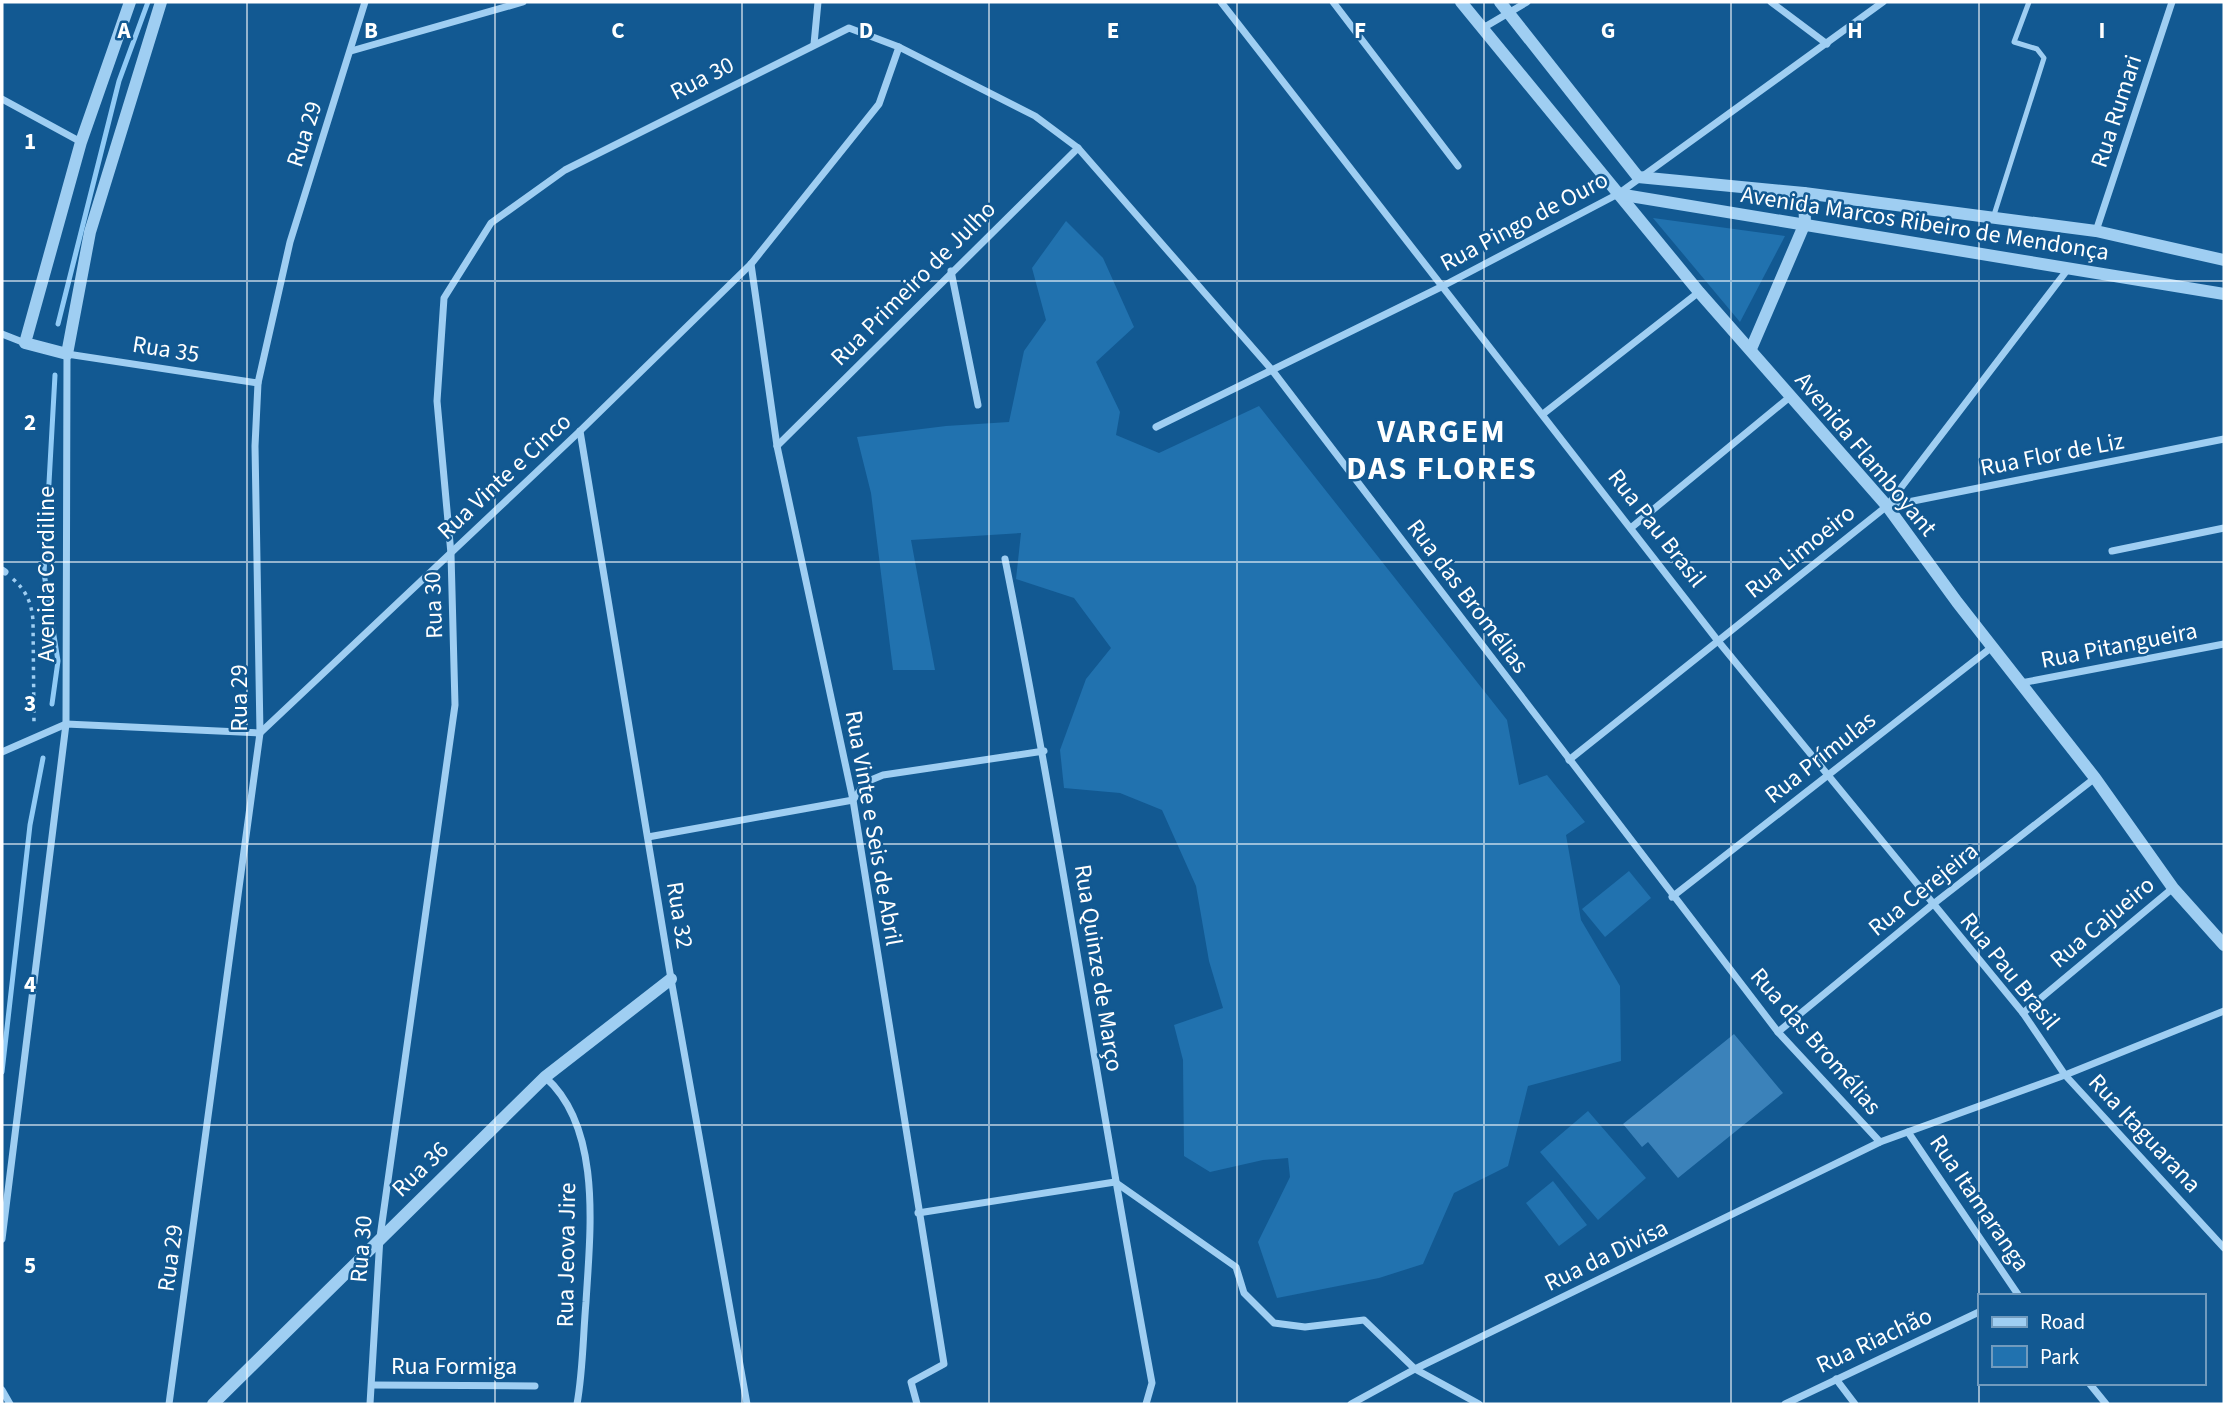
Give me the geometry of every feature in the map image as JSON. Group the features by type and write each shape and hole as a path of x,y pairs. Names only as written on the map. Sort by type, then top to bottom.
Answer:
{"street":[{"path":"25,343 81,142 130,2"},
{"name":"Avenida Cordiline","path":"2,1239 66,724 68,354 90,232 161,2"},
{"name":"Rua 29","path":"169,1404 260,733 254,446 258,383 290,242 365,2"},
{"path":"351,51 523,2"},
{"path":"814,44 818,2"},
{"name":"Rua Pau Brasil","path":"1221,2 1441,287 1632,527 1718,641 2023,1013 2065,1075"},
{"path":"1333,2 1458,166"},
{"name":"Avenida Flamboyant","path":"1461,2 1699,292 1887,506 1992,648 2095,778 2173,888 2224,945"},
{"path":"1483,28 1504,7 1527,2"},
{"path":"1771,2 1827,44"},
{"name":"Rua Pingo de Ouro","path":"1156,427 1441,287 1619,194 1638,177 1883,2"},
{"name":"Rua Rumari","path":"2096,232 2172,2"},
{"path":"1504,7 1638,177"},
{"name":"Rua 30","path":"370,1404 380,1237 455,705 451,554 437,401 444,298 491,223 565,170 849,28"},
{"name":"Rua das Bromélias","path":"849,28 899,47 1035,116 1078,148 1272,370 1672,897 1778,1032 1880,1142"},
{"name":"Rua Vinte e Cinco","path":"260,733 580,431 751,264 879,104 899,47"},
{"path":"2,99 81,142"},
{"name":"Rua Primeiro de Julho","path":"777,446 1078,148"},
{"name":"Avenida Marcos Ribeiro de Mendonça","path":"1638,177 1804,193 2096,232 2224,260"},
{"path":"1751,349 1805,223 1804,193"},
{"name":"Avenida Marcos Ribeiro de Mendonça","path":"1619,194 2224,294"},
{"name":"Rua Vinte e Seis de Abril","path":"751,264 777,446 853,800 944,1364 911,1382 917,1404"},
{"name":"Rua Limoeiro","path":"1569,760 1887,506 2068,268"},
{"path":"951,271 978,405"},
{"path":"1543,414 1699,292"},
{"path":"2,334 68,354"},
{"name":"Rua 35","path":"68,354 258,383"},
{"path":"1632,527 1791,396"},
{"name":"Rua 32","path":"580,431 671,979 747,1404"},
{"name":"Rua Flor de Liz","path":"1887,506 2224,439"},
{"path":"2112,551 2224,528"},
{"name":"Rua Quinze de Março","path":"1005,559 1044,751 1115,1182 1152,1383 1146,1404"},
{"name":"Rua Pitangueira","path":"2020,683 2224,644"},
{"name":"Rua Prímulas","path":"1672,897 1992,648"},
{"path":"2,751 66,724 260,733"},
{"path":"648,837 853,800 866,782 883,775 1044,751"},
{"name":"Rua Cerejeira","path":"1778,1032 1932,905 2095,778"},
{"name":"Rua Cajueiro","path":"2023,1013 2173,888"},
{"name":"Rua 36","path":"212,1404 545,1077 671,979"},
{"name":"Rua da Divisa","path":"1352,1404 1415,1369 1880,1142 2065,1075 2224,1011"},
{"name":"Rua Itaguarana","path":"2065,1075 2224,1248"},
{"name":"Rua Jeova Jire","path":"545,1077 562,1092 586,1156 592,1210 577,1404"},
{"name":"Rua Itamaranga","path":"1908,1132 2016,1294"},
{"path":"918,1213 1115,1182 1236,1267 1244,1293 1274,1323 1305,1327 1364,1320 1415,1369 1479,1404"},
{"name":"Rua Riachão","path":"1785,1404 1978,1312"},
{"path":"1836,1379 1855,1404"},
{"name":"Rua Formiga","path":"372,1385 534,1386"},
{"path":"2091,1385 2106,1404"},
{"path":"2,1390 10,1404"},
{"path":"1842,1404 1848,1394"}],"lane":[{"path":"1993,218 2043,58 2037,49 2014,42 2029,2"}],"path":[{"path":"3,571 24,589 31,603 34,738"}],"green space":[{"path":"1653,218 1785,236 1740,322"},
{"path":"1066,221 1103,258 1134,327 1096,362 1120,412 1116,435 1159,453 1259,406 1507,720 1519,785 1547,775 1585,822 1566,835 1581,920 1620,986 1621,1061 1528,1086 1508,1166 1454,1193 1423,1264 1379,1278 1277,1298 1258,1242 1290,1177 1288,1158 1263,1160 1210,1172 1184,1156 1183,1060 1174,1025 1223,1008 1209,961 1196,886 1162,810 1120,793 1064,788 1060,750 1086,679 1111,648 1074,598 1016,579 1021,533 911,540 935,670 893,670 871,493 857,437 946,426 1009,422 1024,351 1046,320 1032,268"},
{"path":"1629,871 1651,898 1605,937 1582,909"},
{"path":"1588,1111 1646,1178 1598,1220 1540,1152"},
{"path":"1553,1181 1587,1225 1559,1246 1526,1203"}],"building":[{"path":"1734,1034 1783,1093 1678,1178 1648,1142 1642,1147 1623,1124"}],"waterway":[{"path":"58,324 119,81 148,2"},
{"path":"52,704 58,661 44,573 55,375"},
{"path":"2,1072 30,825 43,758"}],"district":[{"name":"VARGEM DAS FLORES","path":"1442,450"}]}
